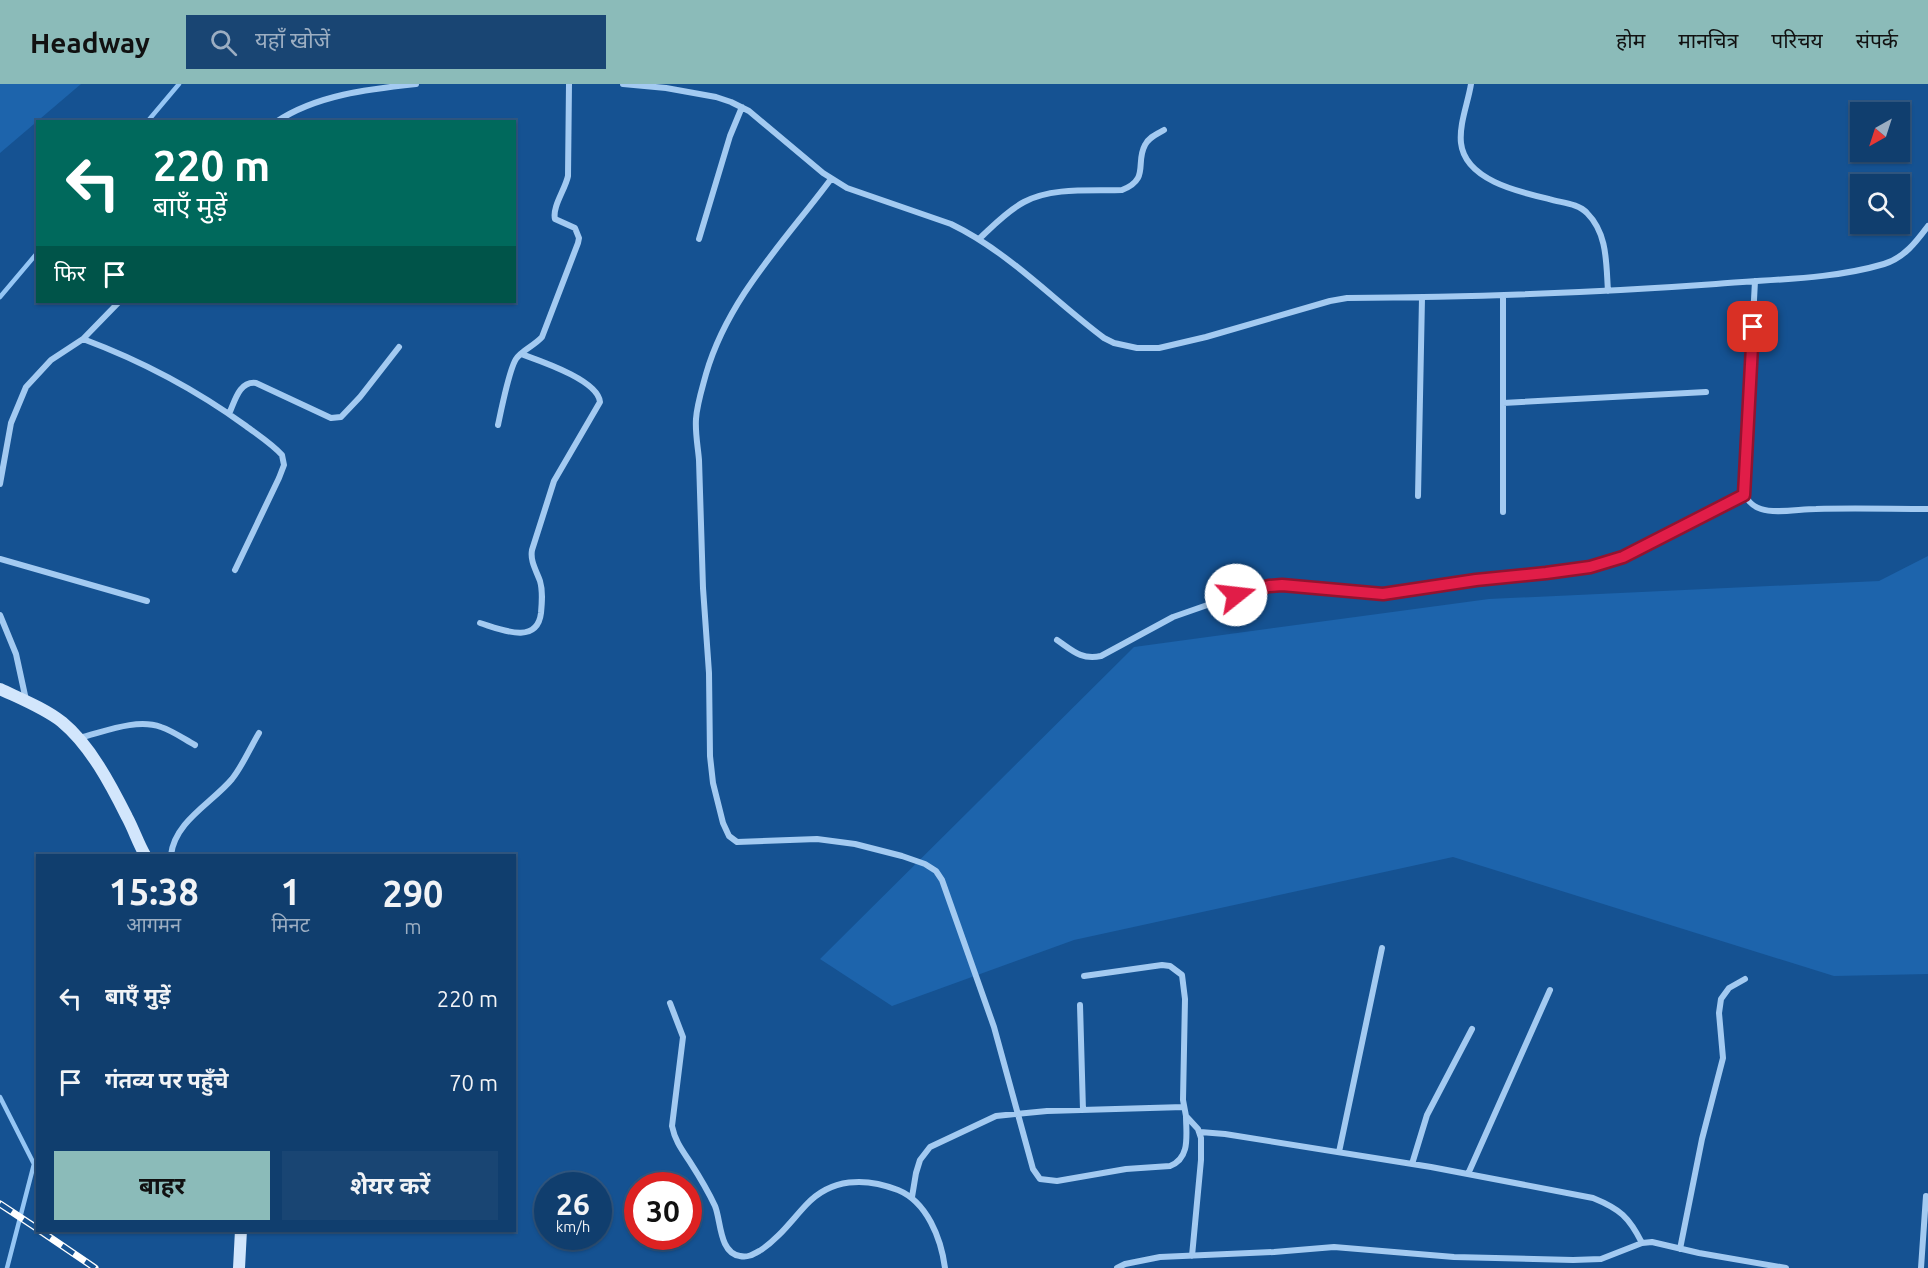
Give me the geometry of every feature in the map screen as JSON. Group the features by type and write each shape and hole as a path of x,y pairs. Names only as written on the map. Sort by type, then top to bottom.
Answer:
{"main road":[{"path":"0,689 62,722 78,738 102,772 128,818 145,854"},
{"path":"239,1268 241,1232"}],"street":[{"path":"279,120 296,110 322,100 382,87 416,84"},
{"path":"498,425 514,363 520,354 536,344 546,328 579,238 575,228 555,219 554,213 566,187 568,176 569,84"},
{"path":"623,84 666,88 716,97 742,107 831,179 847,188 951,224 980,238 1104,338 1114,343 1137,348 1159,348 1206,337 1347,298 1503,296 1608,291 1821,275 1885,264 1896,259 1913,247 1928,226"},
{"path":"1471,84 1461,141 1466,158 1474,169 1504,186 1583,209 1600,234 1606,254 1608,291"},
{"path":"699,239 730,136 742,107"},
{"path":"980,238 1014,208 1026,201 1060,192 1122,190 1130,187 1140,174 1145,144 1164,130"},
{"path":"831,179 742,295 718,338 699,396 696,419 709,673 710,756 713,783 723,823 729,836 737,842 817,839 855,844 902,856 925,864 936,871 942,880 994,1028 1033,1169 1040,1179 1050,1181 1176,1164 1186,1148 1185,999 1182,975 1176,969 1162,965 1084,976"},
{"path":"1755,280 1744,495 1754,506 1761,510 1772,511 1815,508 1928,509"},
{"path":"1503,296 1503,512"},
{"path":"1418,496 1422,298"},
{"path":"0,484 11,423 26,387 51,360 83,339 118,303"},
{"path":"83,339 169,376 200,394 278,450 284,459 279,478 235,570"},
{"path":"229,414 240,390 250,382 331,418 341,417 399,347"},
{"path":"480,623 523,633 539,624 542,592 532,562 532,550 554,481 600,402 598,394 578,379 520,354"},
{"path":"1503,403 1706,392"},
{"path":"1057,640 1081,656 1088,658 1101,656 1173,617 1269,586 1383,594 1476,580 1590,567 1623,557 1744,495"},
{"path":"0,559 147,601"},
{"path":"0,615 15,654 27,702"},
{"path":"78,738 124,727 149,724 162,727 195,745"},
{"path":"171,854 175,839 181,829 215,798 233,777 259,734"},
{"path":"1339,1152 1382,948"},
{"path":"1680,1249 1702,1139 1723,1058 1719,1013 1721,999 1727,990 1745,980"},
{"path":"1468,1174 1550,990"},
{"path":"670,1003 683,1037 672,1126 674,1136 716,1208 726,1244 735,1255 748,1257 770,1244 807,1203 831,1187 849,1181 862,1181 886,1186 912,1197 919,1203 929,1218 940,1246 945,1268"},
{"path":"1080,1005 1083,1110"},
{"path":"1412,1164 1427,1114 1472,1029"},
{"path":"912,1197 915,1173 920,1160 930,1147 996,1116 1019,1113 1184,1107"},
{"path":"1186,1116 1200,1132 1201,1160 1192,1256"},
{"path":"1200,1132 1412,1164 1593,1198 1615,1208 1626,1217 1634,1225 1642,1243"},
{"path":"1922,1268 1926,1196"},
{"path":"1117,1268 1125,1264 1160,1257 1334,1247 1454,1257 1584,1260 1601,1259 1642,1243 1652,1242 1786,1268"}],"shaded area":[{"path":"0,84 81,84 36,120 0,153"},
{"path":"1928,556 1928,974 1834,976 1453,857 1074,940 892,1006 820,959 1134,647 1489,599 1879,581"}],"waterway":[{"path":"149,120 179,84"},
{"path":"0,297 36,254"},
{"path":"0,1097 34,1164 7,1268"}],"railway":[{"path":"0,1204 36,1228"},
{"path":"42,1232 95,1268"}],"route":[{"path":"1236,595 1282,585 1383,594 1476,580 1590,567 1623,557 1744,495 1753,327"}]}
